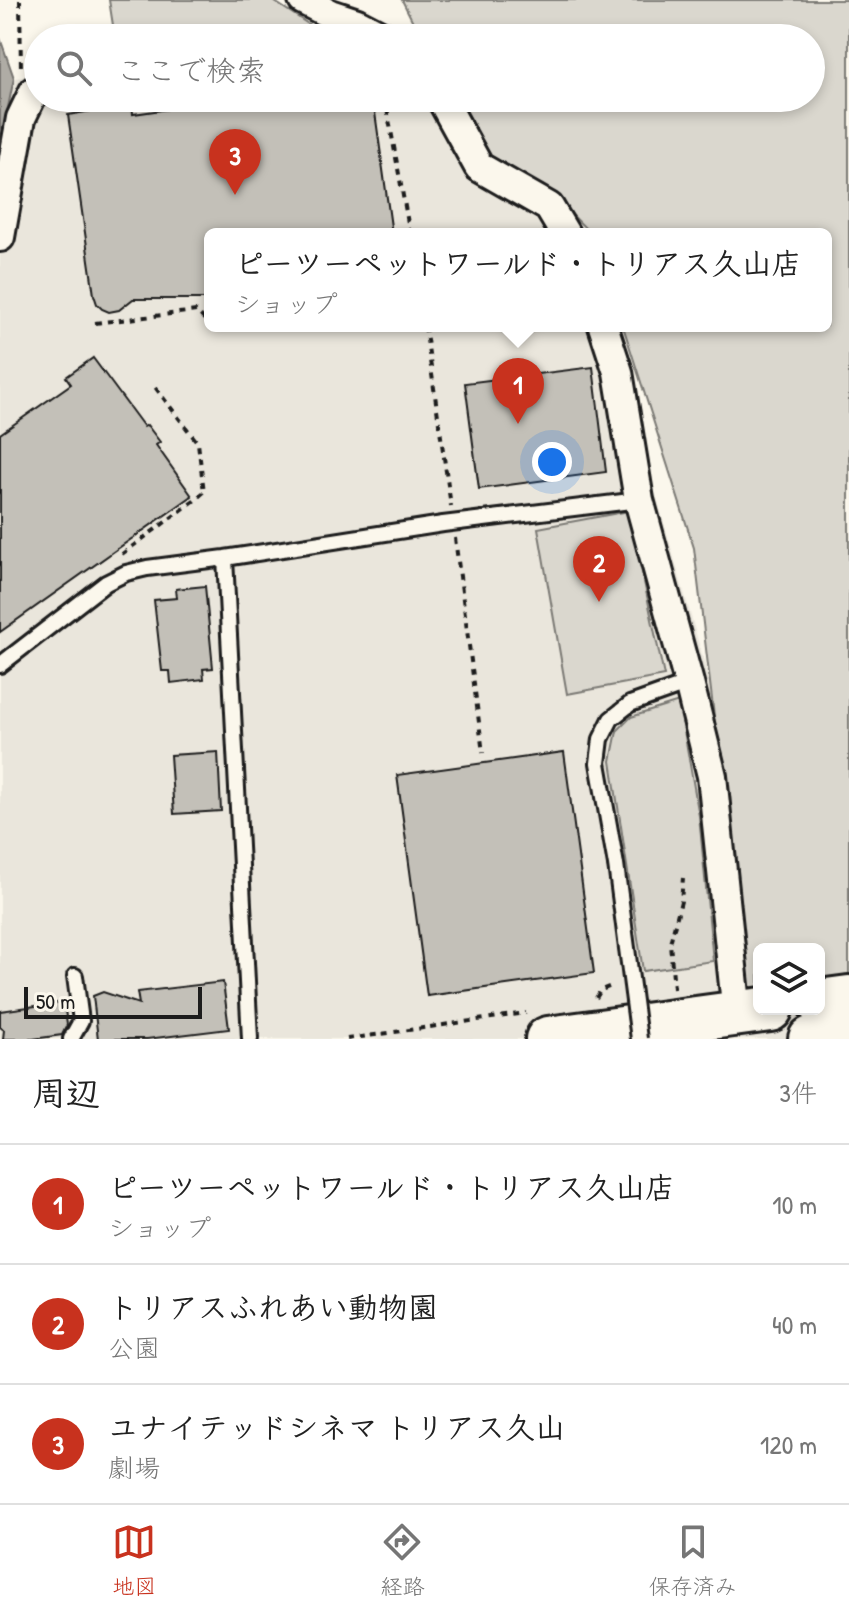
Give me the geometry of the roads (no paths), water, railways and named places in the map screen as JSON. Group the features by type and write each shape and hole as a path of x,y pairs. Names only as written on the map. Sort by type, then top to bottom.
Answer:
{"main road":[{"path":"825,1001 849,998"},
{"path":"548,1039 753,1011"},
{"path":"811,1039 849,1033"}],"street":[{"path":"303,0 359,24"},
{"path":"0,237 24,112"},
{"path":"449,112 479,167 549,207 561,228"},
{"path":"605,332 618,372 639,500 712,776 753,1011"}],"lane":[{"path":"0,665 106,583 126,573 453,523 639,500"},
{"path":"225,558 250,1039"},
{"path":"639,1039 616,865 598,763 601,739 611,719 630,704 689,683"},
{"path":"71,1039 81,1021 75,976"}],"place":[{"name":"ユナイテッドシネマ トリアス久山","path":"235,195"},
{"name":"ピーツーペットワールド・トリアス久山店","path":"518,424"},
{"name":"トリアスふれあい動物園","path":"599,602"}]}
